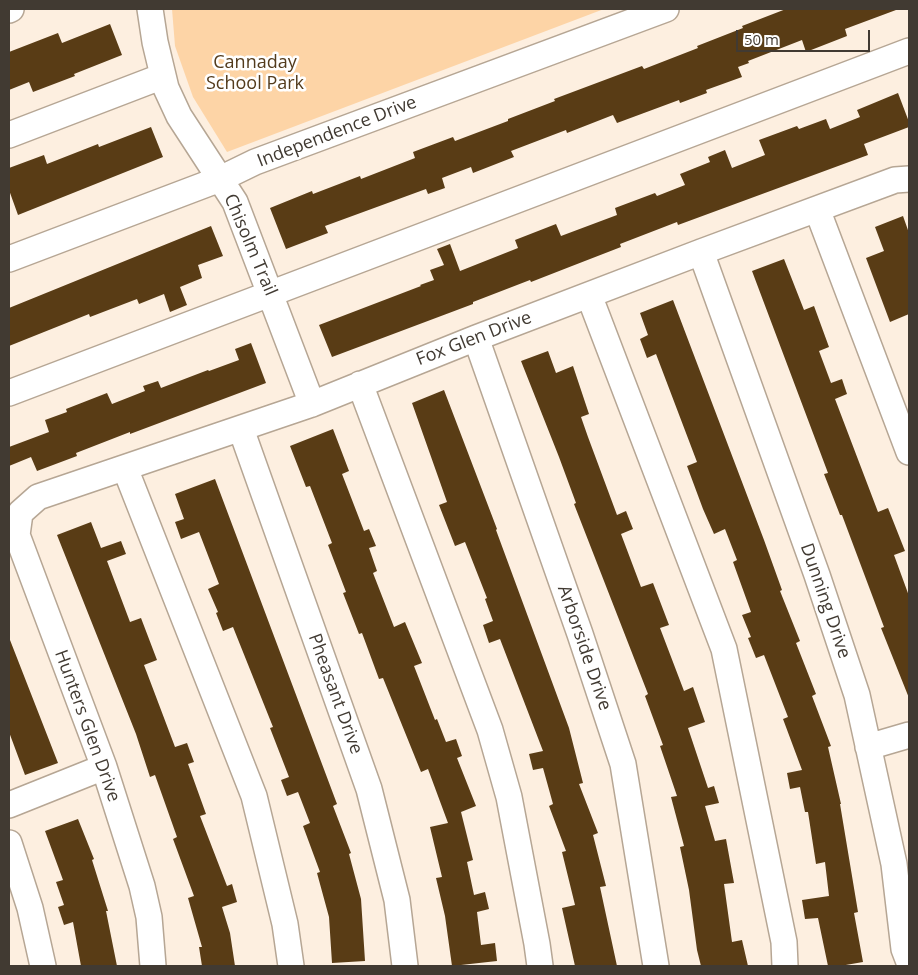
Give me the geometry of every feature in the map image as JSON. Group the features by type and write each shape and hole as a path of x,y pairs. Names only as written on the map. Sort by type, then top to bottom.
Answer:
{"street":[{"name":"Chisolm Trail","path":"150,9 155,42 166,88 179,116 235,202 242,216 312,404"},
{"name":"Independence Drive","path":"9,259 220,179 255,162 666,9"},
{"path":"9,393 909,51"},
{"path":"9,135 163,76"},
{"name":"Fox Glen Drive","path":"38,497 312,404 476,338 700,252 895,180 909,179"},
{"path":"817,209 909,452"},
{"name":"Dunning Drive","path":"700,252 817,575 857,695 868,747 902,862 904,949 909,962"},
{"path":"589,295 724,649 784,942 785,966"},
{"name":"Arborside Drive","path":"476,338 580,634 623,764 656,966"},
{"path":"360,384 490,730 509,797 540,966"},
{"name":"Pheasant Drive","path":"240,429 369,789 397,900 406,966"},
{"path":"125,468 254,796 286,924 291,966"},
{"name":"Hunters Glen Drive","path":"38,497 20,513 17,535 104,768 142,886 149,917 153,966"},
{"path":"868,747 909,735"},
{"path":"9,805 104,768"},
{"path":"9,843 30,908 43,966"}],"green space":[{"name":"Cannaday School Park","path":"172,9 604,9 227,152 193,97 175,46"}],"building":[{"path":"786,9 896,10 845,29 847,36 806,52 802,40 748,61 749,63 738,67 742,77 706,90 707,93 680,103 679,100 617,123 613,115 567,133 566,130 511,151 514,157 473,173 471,167 442,178 445,188 428,194 426,189 325,226 328,233 286,249 270,208 312,191 313,194 360,176 361,179 415,158 413,152 453,137 455,141 508,121 508,119 555,101 554,99 642,66 644,69 698,48 697,46 743,28 742,26"},
{"path":"110,24 122,55 33,92 29,82 9,90 9,52 58,33 62,43"},
{"path":"898,93 909,122 909,127 864,144 868,155 678,225 677,222 620,244 621,247 531,282 530,280 473,302 473,304 332,357 319,325 434,280 430,270 444,265 437,249 450,244 460,271 518,248 515,240 556,224 561,236 617,215 615,208 655,193 657,196 685,185 680,174 710,162 708,157 725,150 732,168 765,155 759,140 797,126 799,129 826,119 830,129 860,117 857,110"},
{"path":"151,127 163,157 18,215 9,190 9,168 44,155 47,164 98,144 99,147"},
{"path":"903,216 909,233 909,314 890,322 866,258 884,251 875,227"},
{"path":"211,226 223,256 198,265 202,278 180,287 187,305 170,312 164,294 139,304 137,299 90,317 89,314 9,346 9,308"},
{"path":"784,259 804,310 814,306 829,347 819,351 831,383 842,379 847,394 835,399 878,512 888,508 905,551 894,555 909,596 909,698 881,628 884,627 842,515 840,515 824,474 828,473 752,271"},
{"path":"673,300 782,590 780,591 800,641 796,643 816,694 812,696 831,746 828,747 841,804 858,912 854,913 863,962 828,966 818,918 805,919 802,900 829,896 825,862 816,864 808,812 805,812 800,787 790,789 787,773 802,770 783,719 788,717 764,655 756,658 748,638 751,637 742,615 751,612 733,562 737,560 725,529 714,534 687,466 697,462 656,354 647,358 640,339 648,335 640,313"},
{"path":"251,343 266,383 130,434 130,432 76,453 77,456 37,471 31,457 9,466 9,447 49,432 45,420 67,412 66,409 107,393 112,404 145,391 143,386 158,381 161,388 209,371 239,360 235,349"},
{"path":"548,351 556,373 573,366 589,414 581,417 588,437 617,515 626,511 633,529 621,534 641,587 653,583 669,625 660,628 684,691 693,687 705,722 688,728 708,788 714,786 719,803 705,806 715,841 726,839 734,883 724,884 732,942 742,940 748,966 701,966 680,847 684,846 671,797 677,796 660,746 663,745 645,696 648,694 521,361"},
{"path":"444,390 569,728 583,783 579,784 598,833 593,835 606,886 600,887 617,966 575,966 562,908 575,905 562,852 566,851 549,806 553,804 543,768 533,770 529,754 543,751 500,639 489,643 483,625 493,621 485,599 487,598 465,542 455,546 439,505 447,502 412,403"},
{"path":"333,429 349,471 342,474 364,531 369,529 376,546 369,548 377,571 373,573 394,627 405,622 422,663 414,666 435,720 437,719 446,742 456,739 462,756 457,758 476,806 461,812 473,860 467,862 474,895 485,892 489,909 477,912 481,945 495,943 497,961 452,966 445,916 436,878 442,877 430,827 448,823 428,769 421,772 383,678 379,679 362,633 359,634 343,593 346,592 328,545 332,543 310,486 306,487 290,446"},
{"path":"215,479 337,804 333,806 351,853 349,854 361,899 365,961 332,963 329,917 317,873 320,872 303,826 310,823 298,792 287,796 281,780 289,777 270,728 273,727 233,627 223,631 216,613 218,612 208,589 219,584 199,532 181,539 175,522 184,519 175,494"},
{"path":"91,522 101,548 121,541 126,554 107,561 130,622 141,618 157,660 144,665 175,747 187,743 194,762 188,764 206,814 200,816 227,886 232,884 237,902 222,907 230,933 235,966 202,966 199,947 202,947 188,898 194,896 173,839 177,837 155,775 150,777 136,734 57,535"},
{"path":"10,640 58,763 25,775 9,732"},
{"path":"78,819 94,859 92,860 108,911 106,911 117,966 81,966 73,922 64,925 58,907 64,905 56,882 63,880 45,831"}]}
